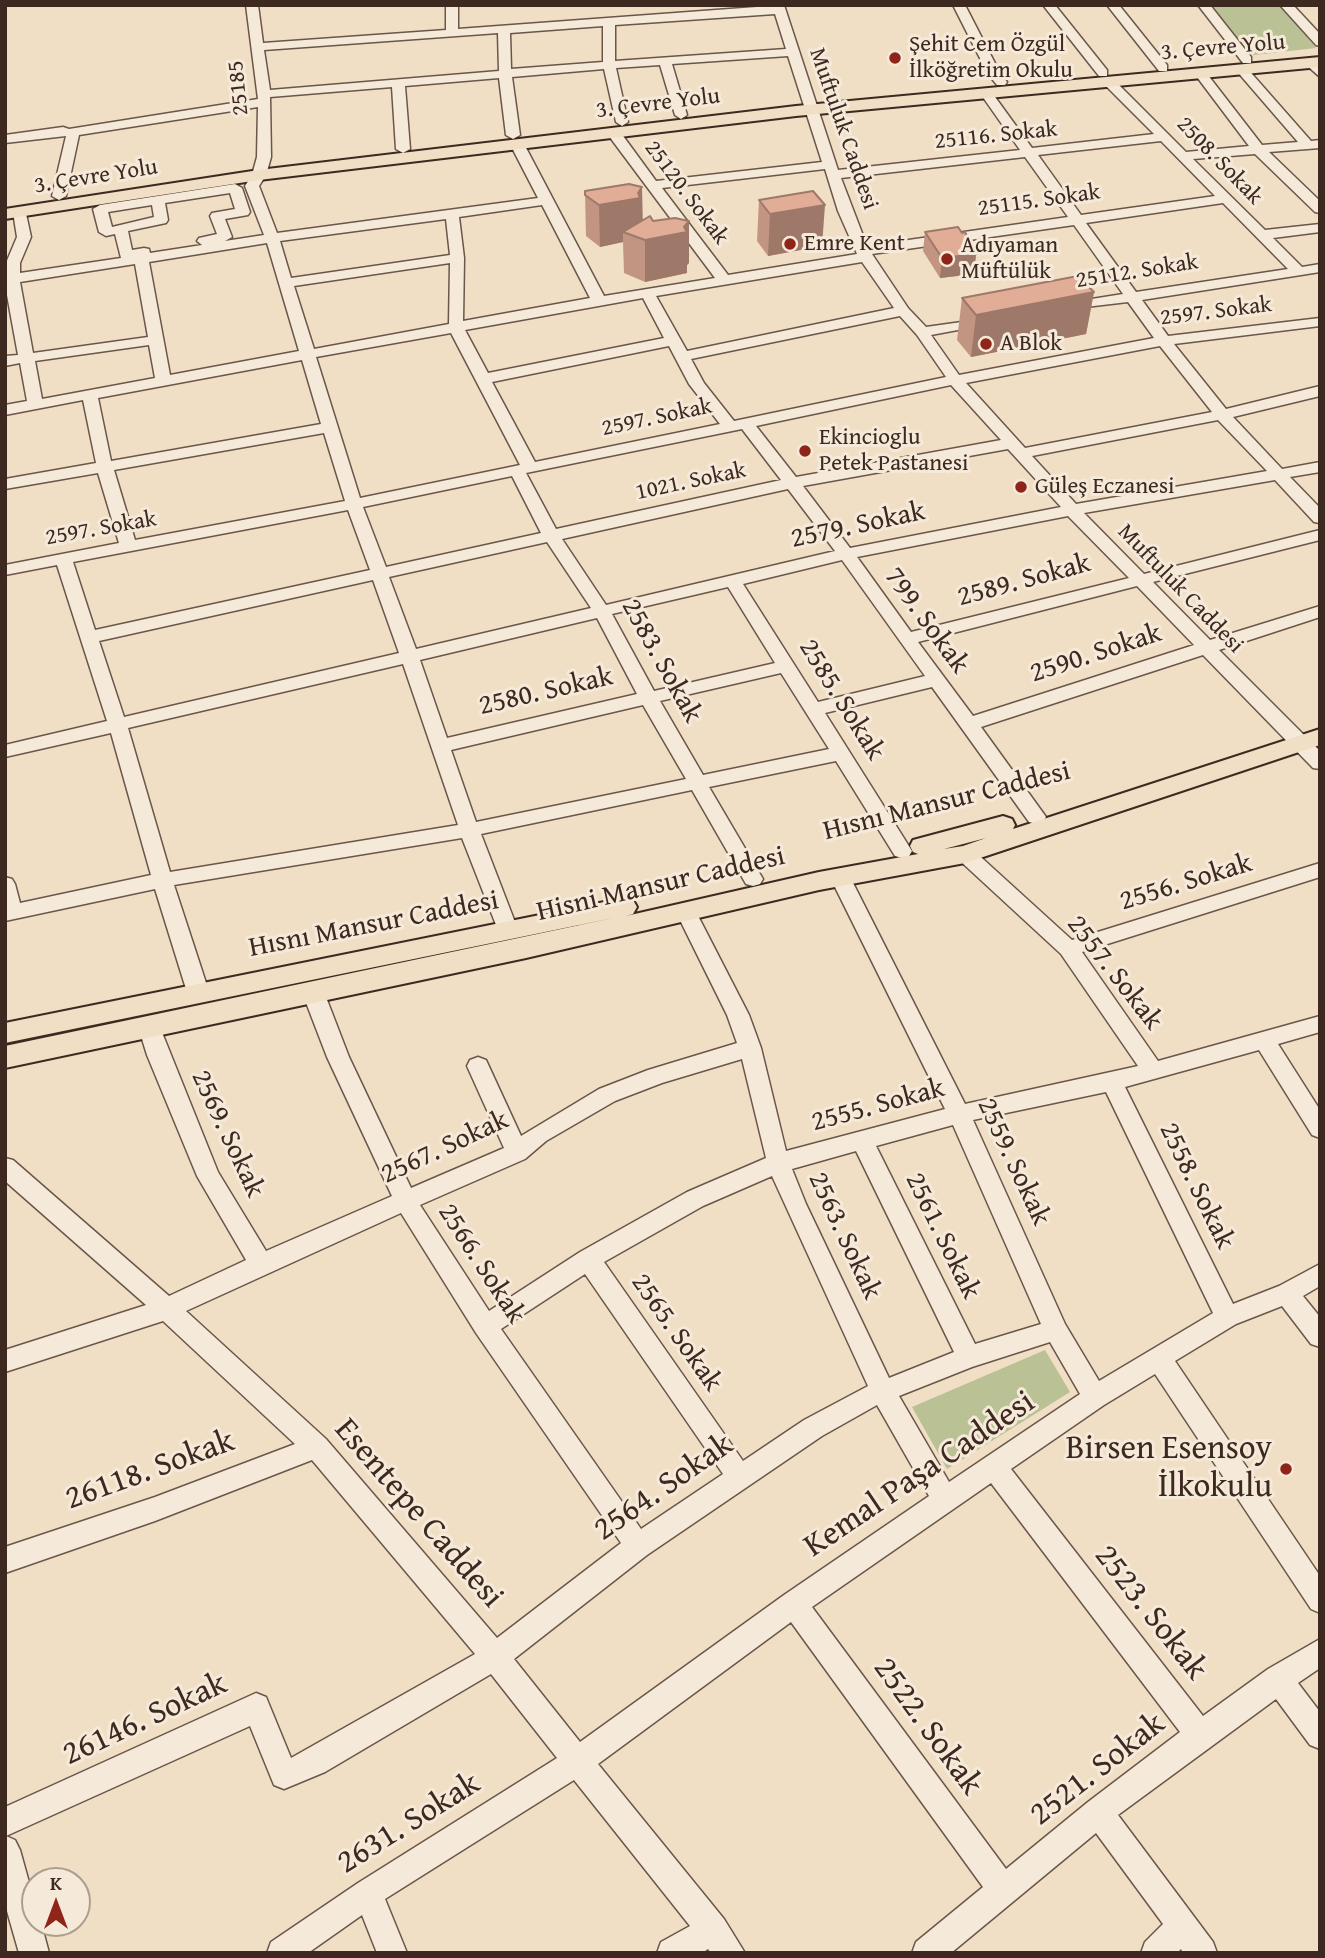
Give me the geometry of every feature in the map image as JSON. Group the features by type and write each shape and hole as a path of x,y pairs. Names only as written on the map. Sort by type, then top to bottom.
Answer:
{"main road":[{"name":"3. Çevre Yolu","path":"618,127 681,115 986,93 1163,68 1317,63"},
{"name":"3. Çevre Yolu","path":"10,210 59,196 515,139 1002,82 1200,73 1244,65"},
{"name":"3. Çevre Yolu","path":"10,210 403,149 515,139"},
{"name":"Hısnı Mansur Caddesi","path":"5,1034 198,992 902,851 1036,817 1304,737 1320,718"},
{"name":"Hisni Mansur Caddesi","path":"5,1057 526,948 840,877 965,854 1304,737"}],"street":[{"name":"25185","path":"252,5 264,98 264,157 251,186 272,238"},
{"path":"452,5 452,33"},
{"path":"656,5 659,19"},
{"path":"959,5 994,74 1002,82"},
{"name":"2508. Sokak","path":"1049,5 1106,77 1181,156 1260,235 1312,271"},
{"path":"1113,5 1163,68"},
{"path":"1203,5 1244,65 1314,145"},
{"path":"1286,5 1320,42"},
{"path":"256,47 505,30 553,21 609,23 778,8"},
{"name":"Muftuluk Caddesi","path":"778,8 830,170 864,254 903,311 922,332 955,380 1072,510 1205,648 1304,737 1320,763"},
{"path":"1301,22 1320,20"},
{"path":"609,23 610,65 618,127"},
{"path":"505,30 505,74 515,139 599,301"},
{"path":"5,139 71,132 264,98 398,81 793,52"},
{"path":"665,60 681,115"},
{"path":"1200,73 1259,150 1320,209"},
{"path":"398,81 403,149"},
{"path":"986,93 1164,341 1222,415 1320,518"},
{"name":"25120. Sokak","path":"618,127 653,185 725,281"},
{"path":"59,196 74,136 71,132"},
{"name":"25116. Sokak","path":"653,185 1031,154 1164,137"},
{"path":"1181,156 1314,145"},
{"path":"9,280 141,259 194,247 225,237 218,216 243,212 235,188 100,209 106,232 121,231 161,220 158,200"},
{"name":"25115. Sokak","path":"5,410 864,254 1077,218 1224,199"},
{"path":"121,231 126,255 545,201"},
{"path":"10,210 24,237 9,280 35,404"},
{"path":"452,214 457,258 456,328"},
{"path":"1260,235 1320,228"},
{"path":"272,238 354,504 380,571 469,830 508,930"},
{"path":"286,284 457,258"},
{"path":"141,259 163,381"},
{"name":"25112. Sokak","path":"1053,309 1132,295 1312,271"},
{"name":"799. Sokak","path":"647,293 697,384 792,483 1036,817"},
{"path":"681,357 903,311"},
{"path":"922,332 1000,318"},
{"name":"2597. Sokak","path":"5,570 354,504 955,380 1164,341 1320,322"},
{"name":"2583. Sokak","path":"456,328 483,379 551,535 601,610 753,879"},
{"path":"5,361 155,340"},
{"path":"483,379 672,341"},
{"name":"1021. Sokak","path":"89,637 380,571 792,483 1222,415 1320,391"},
{"path":"89,393 104,465 130,547"},
{"path":"5,484 331,427"},
{"name":"2579. Sokak","path":"5,751 846,554 1072,510 1320,467"},
{"name":"2589. Sokak","path":"906,639 1320,535"},
{"path":"63,559 118,726 162,880 198,992"},
{"name":"2585. Sokak","path":"732,580 902,851"},
{"name":"2590. Sokak","path":"969,724 1320,611"},
{"name":"2580. Sokak","path":"440,746 787,666"},
{"path":"814,709 935,680"},
{"path":"5,884 8,914 162,880 469,830 698,785 841,753"},
{"name":"2557. Sokak","path":"965,854 1068,949 1153,1071"},
{"name":"2556. Sokak","path":"1068,949 1320,870"},
{"name":"2559. Sokak","path":"840,877 958,1114 1056,1330 1095,1397"},
{"name":"2563. Sokak","path":"685,910 738,1015 750,1048 778,1163 794,1204 883,1392 945,1499"},
{"name":"2566. Sokak","path":"313,992 338,1057 405,1200 485,1326 638,1546"},
{"name":"2555. Sokak","path":"485,1326 588,1259 695,1199 778,1163 958,1114 1112,1082 1320,1024"},
{"name":"2569. Sokak","path":"149,1026 158,1055 208,1176 261,1264"},
{"path":"1264,1040 1320,1129"},
{"name":"2567. Sokak","path":"5,1362 167,1309 261,1264 517,1152 538,1135 607,1095 656,1076 750,1048"},
{"path":"478,1066 517,1152"},
{"name":"2558. Sokak","path":"1112,1082 1227,1317"},
{"name":"2561. Sokak","path":"862,1140 969,1357"},
{"name":"Esentepe Caddesi","path":"10,1177 167,1309 317,1447 495,1657 722,1942"},
{"name":"2565. Sokak","path":"588,1259 740,1477"},
{"name":"Kemal Paşa Caddesi","path":"578,1761 794,1604 1095,1397 1227,1317 1287,1293 1320,1275"},
{"path":"1287,1293 1320,1336"},
{"name":"2564. Sokak","path":"495,1657 638,1546 813,1428 861,1400 969,1357 1056,1330"},
{"path":"1158,1357 1320,1600"},
{"name":"26118. Sokak","path":"5,1560 155,1509 317,1447"},
{"name":"2523. Sokak","path":"994,1466 1200,1735"},
{"name":"2522. Sokak","path":"794,1604 1004,1891"},
{"name":"2521. Sokak","path":"927,1953 1098,1812 1200,1735 1320,1652"},
{"name":"26146. Sokak","path":"5,1822 224,1724 256,1707 284,1775 314,1762 495,1657"},
{"path":"1278,1679 1320,1735"},
{"name":"2631. Sokak","path":"282,1953 368,1893 578,1761"},
{"path":"1098,1812 1202,1953"},
{"path":"5,1850 34,1953"},
{"path":"368,1893 392,1953"},
{"path":"1156,1953 1181,1927"},
{"path":"672,1953 722,1942"}],"green space":[{"path":"1208,5 1280,5 1316,48 1254,55 1247,52"},
{"path":"1045,1350 1070,1392 947,1469 912,1407"}],"building":[{"path":"629,184 642,187 638,193 640,198 599,205 585,195 585,191"},
{"path":"813,191 825,205 770,214 759,200"},
{"path":"650,216 653,221 675,218 689,221 684,227 687,232 645,240 623,232"},
{"path":"958,227 962,233 965,232 976,254 942,258 925,232"},
{"path":"1078,276 1094,292 976,315 962,298"}],"place":[{"name":"Şehit Cem Özgül İlköğretim Okulu","path":"895,58"},
{"name":"Emre Kent","path":"790,244"},
{"name":"Adıyaman Müftülük","path":"947,259"},
{"name":"A Blok","path":"986,344"},
{"name":"Ekincioglu Petek Pastanesi","path":"805,451"},
{"name":"Güleş Eczanesi","path":"1021,487"},
{"name":"Birsen Esensoy İlkokulu","path":"1286,1469"}]}
